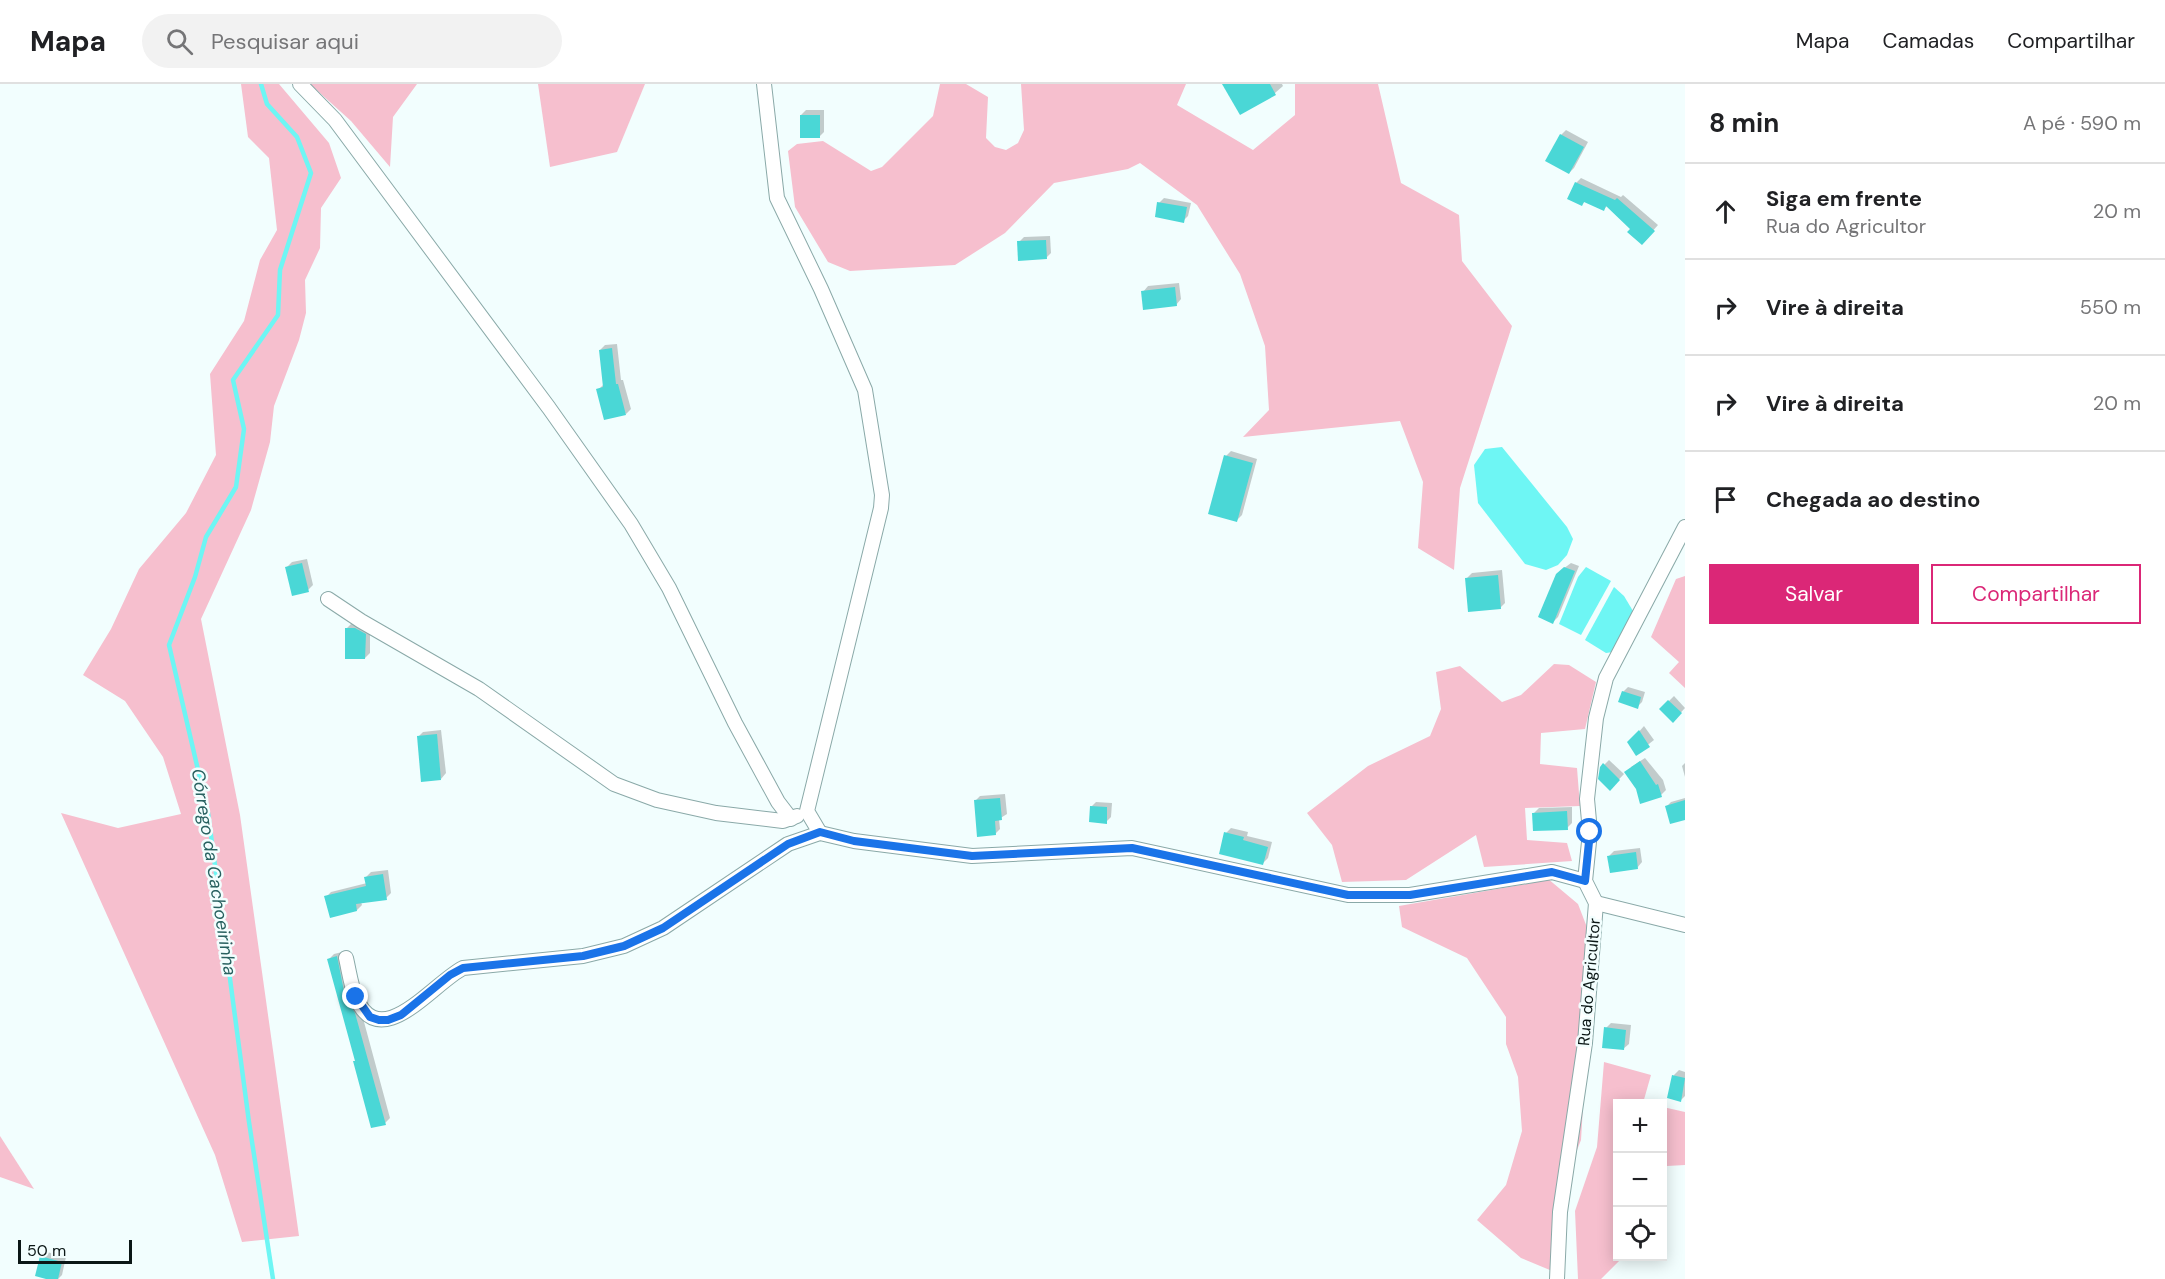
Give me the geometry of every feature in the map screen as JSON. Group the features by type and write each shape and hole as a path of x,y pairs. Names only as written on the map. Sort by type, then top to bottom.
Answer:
{"street":[{"path":"300,84 335,120 549,408 631,524 669,588 767,783 791,819"},
{"path":"764,84 777,198 821,289 865,390 882,495 881,508 807,811 820,832"},
{"path":"345,958 356,997 363,1010 370,1017 388,1020 401,1015 450,975 463,968 583,956 624,946 663,928 788,844 820,832 854,841 972,856 1132,848 1348,895 1410,895 1552,872 1585,881 1590,832 1587,799 1590,763 1596,718 1606,678 1685,527"},
{"path":"328,599 361,621 479,689 614,784 657,800 716,813 783,821 807,811"},
{"name":"Rua do Agricultor","path":"1557,1279 1560,1212 1585,1043 1596,903 1585,881"},
{"path":"1596,903 1685,925"}],"shaded area":[{"path":"241,84 279,84 329,143 341,178 321,208 320,248 305,280 306,313 299,340 274,406 270,442 251,510 201,619 240,815 299,1236 242,1242 215,1155 61,813 118,828 181,814 163,757 125,701 83,675 111,629 139,569 186,513 216,455 210,374 244,321 260,260 277,230 269,158 248,137"},
{"path":"310,84 417,84 393,117 390,167 351,121"},
{"path":"538,84 645,84 617,152 550,167"},
{"path":"940,84 966,84 988,97 986,138 995,147 1006,150 1018,143 1024,130 1021,84 1186,84 1177,105 1253,150 1295,115 1295,84 1378,84 1401,183 1459,215 1462,261 1512,326 1460,488 1454,570 1418,548 1423,482 1400,421 1243,437 1269,410 1265,346 1240,274 1197,205 1140,163 1128,169 1054,183 1005,233 955,265 850,271 828,262 795,207 788,151 797,144 823,141 871,171 882,167 933,116"},
{"path":"1685,576 1685,688 1669,673 1679,662 1651,637 1676,579"},
{"path":"1554,664 1569,665 1596,682 1585,729 1541,733 1540,764 1577,768 1580,806 1525,808 1527,840 1567,843 1572,861 1484,867 1476,835 1406,880 1342,882 1332,845 1307,813 1368,766 1430,736 1441,709 1436,672 1460,666 1502,702 1521,695"},
{"path":"1547,878 1578,904 1588,930 1586,1056 1581,1140 1554,1208 1557,1273 1521,1258 1477,1220 1506,1185 1522,1131 1518,1077 1506,1044 1506,1017 1467,958 1402,927 1399,906 1532,883"},
{"path":"1604,1062 1651,1075 1644,1099 1613,1099 1613,1261 1619,1261 1601,1279 1578,1279 1575,1211 1597,1147"},
{"path":"1667,1108 1685,1112 1685,1165 1667,1166"},
{"path":"0,1136 34,1189 0,1177"}],"water":[{"path":"1502,447 1567,527 1573,539 1567,555 1558,565 1546,570 1525,564 1478,503 1474,465 1485,449"},
{"path":"1586,567 1611,581 1581,635 1559,624 1578,577"},
{"path":"1614,587 1624,596 1633,611 1613,652 1606,653 1585,640"}],"building":[{"path":"1222,84 1270,84 1276,95 1240,115"},
{"path":"800,115 820,115 820,138 800,138"},
{"path":"1560,134 1584,147 1569,174 1545,161"},
{"path":"1575,182 1615,200 1617,198 1655,231 1642,245 1627,232 1630,229 1606,206 1604,211 1584,202 1582,206 1567,199"},
{"path":"1157,202 1187,207 1184,223 1155,217"},
{"path":"1046,240 1047,259 1018,261 1017,241"},
{"path":"1175,287 1177,306 1143,310 1141,291"},
{"path":"612,348 616,384 618,384 626,415 604,420 596,389 603,387 599,350"},
{"path":"1224,455 1253,463 1237,522 1208,514"},
{"path":"302,563 309,592 292,596 285,567"},
{"path":"1564,567 1575,571 1553,624 1538,617 1556,574"},
{"path":"1498,575 1501,609 1468,612 1465,578"},
{"path":"345,628 355,628 366,634 365,659 345,659"},
{"path":"1622,691 1641,697 1638,709 1618,702"},
{"path":"1668,700 1682,713 1673,723 1659,709"},
{"path":"1639,730 1650,747 1636,756 1627,742"},
{"path":"437,734 441,780 421,782 417,736"},
{"path":"1640,761 1656,785 1658,784 1662,797 1640,804 1636,789 1624,772"},
{"path":"1603,763 1620,780 1610,791 1598,779"},
{"path":"1000,798 1002,820 995,821 996,835 977,837 974,800"},
{"path":"1685,800 1685,820 1670,824 1665,806"},
{"path":"1090,806 1107,807 1107,824 1089,822"},
{"path":"1567,811 1568,830 1533,831 1532,813"},
{"path":"1224,832 1268,847 1263,865 1219,854"},
{"path":"1636,852 1638,869 1610,873 1607,856"},
{"path":"383,874 387,900 356,904 357,911 330,918 324,896 366,886 364,877"},
{"path":"337,956 344,991 355,1013 386,1125 371,1128 327,959"},
{"path":"1604,1027 1626,1030 1624,1050 1602,1048"},
{"path":"1672,1075 1685,1078 1681,1102 1667,1098"},
{"path":"40,1256 62,1262 58,1279 35,1276"}],"waterway":[{"name":"Córrego da Cachoeirinha","path":"261,84 267,104 297,137 311,173 280,270 278,315 233,380 244,429 236,487 206,537 195,577 169,645 208,813 249,1122 273,1279"}],"route":[{"path":"356,997 370,1017 388,1020 401,1015 450,975 463,968 583,956 624,946 663,928 788,844 820,832 854,841 972,856 1132,848 1348,895 1410,895 1552,872 1585,881 1590,832"}]}
